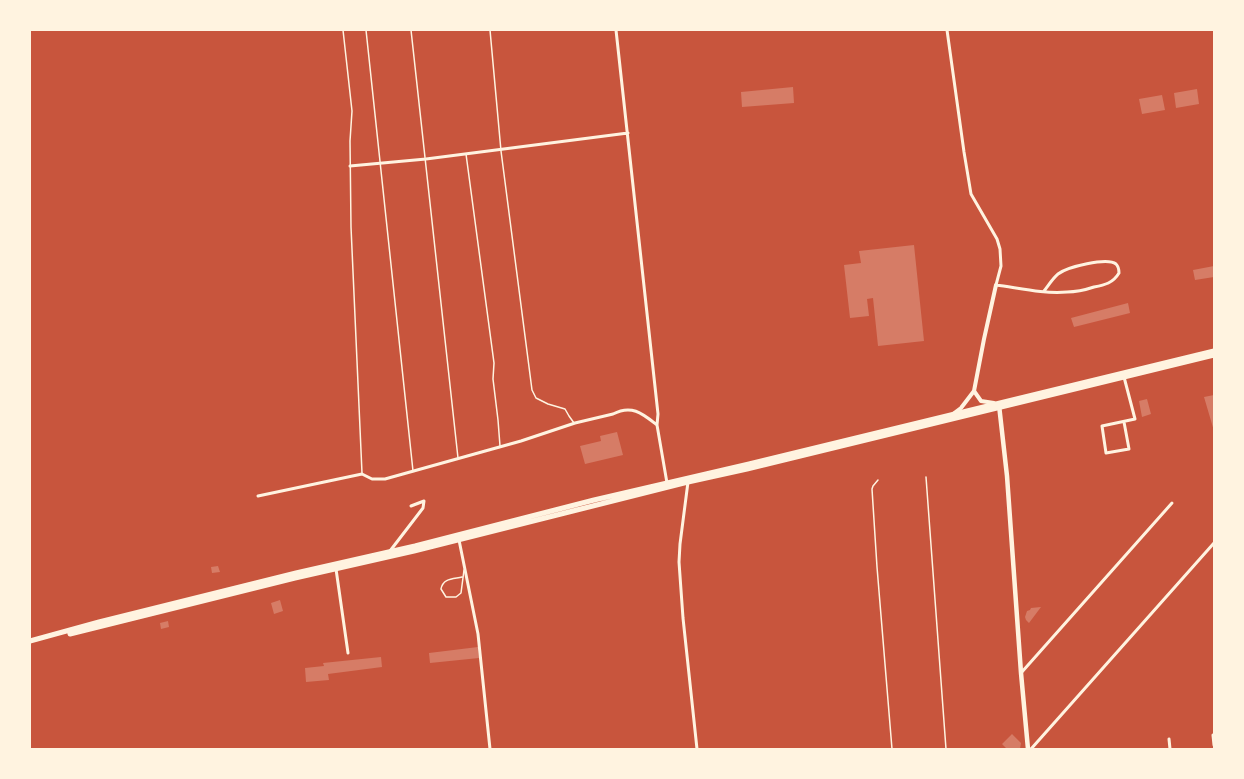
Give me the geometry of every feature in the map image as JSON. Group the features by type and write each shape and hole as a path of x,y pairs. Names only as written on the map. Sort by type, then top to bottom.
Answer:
{"main road":[{"path":"99,624 414,552 459,537 667,483 747,469 1214,350"},
{"path":"999,405 1214,355"},
{"path":"999,405 1007,476 1021,673 1030,749"},
{"path":"30,642 289,575 390,551 459,537 749,464 951,415 980,410"}],"street":[{"path":"616,30 657,407 657,425 667,483"},
{"path":"947,30 971,194 997,239 1000,249 1001,266 984,339 974,391 961,408 951,415"},
{"path":"350,166 426,160 628,133"},
{"path":"996,285 1044,291 1068,292 1087,289 1112,282 1119,273 1118,266 1115,263 1109,262 1066,269 1057,275 1044,291"},
{"path":"1124,377 1135,420 1124,422 1102,426 1106,452 1129,449 1124,422"},
{"path":"974,391 981,401 999,405"},
{"path":"974,391 980,410"},
{"path":"258,496 362,474 372,479 385,479 500,447 575,423 613,414 619,411 637,411 657,425"},
{"path":"689,480 679,562 696,749"},
{"path":"390,551 423,508 424,501 411,506"},
{"path":"1021,673 1172,503"},
{"path":"459,537 478,634 490,749"},
{"path":"1030,749 1214,543"},
{"path":"336,569 348,653"},
{"path":"1213,735 1214,746"},
{"path":"1169,739 1170,749"}],"lane":[{"path":"343,30 352,111 350,141 351,227 362,474"},
{"path":"366,30 413,471"},
{"path":"411,30 458,459"},
{"path":"490,30 501,150 532,390 536,398 548,404 565,409 575,423"},
{"path":"466,154 494,363 493,379 500,447"},
{"path":"926,477 946,749"},
{"path":"878,480 873,486 872,490 892,749"},
{"path":"462,577 443,582 441,589 446,597 450,598 459,595 462,590 464,568"}],"building":[{"path":"793,87 794,103 742,107 741,92"},
{"path":"1197,89 1199,104 1176,108 1174,93"},
{"path":"1162,95 1165,110 1142,114 1139,99"},
{"path":"914,245 924,341 878,346 873,298 867,299 869,316 850,318 844,265 861,263 859,251"},
{"path":"1214,266 1214,277 1195,280 1193,270"},
{"path":"1128,303 1130,313 1074,327 1071,318"},
{"path":"1214,395 1214,431 1204,397"},
{"path":"1147,399 1151,414 1142,417 1139,401"},
{"path":"617,432 623,455 585,464 580,446 601,441 600,436"},
{"path":"218,566 220,572 212,573 211,567"},
{"path":"280,600 283,611 274,614 271,603"},
{"path":"1041,607 1029,623 1025,617 1027,611 1031,608"},
{"path":"168,621 169,627 161,629 160,623"},
{"path":"478,647 479,658 430,663 429,653"},
{"path":"381,657 382,667 328,674 329,680 306,682 305,668 324,666 323,663"},
{"path":"1012,734 1021,743 1020,749 1007,749 1002,744"}]}
